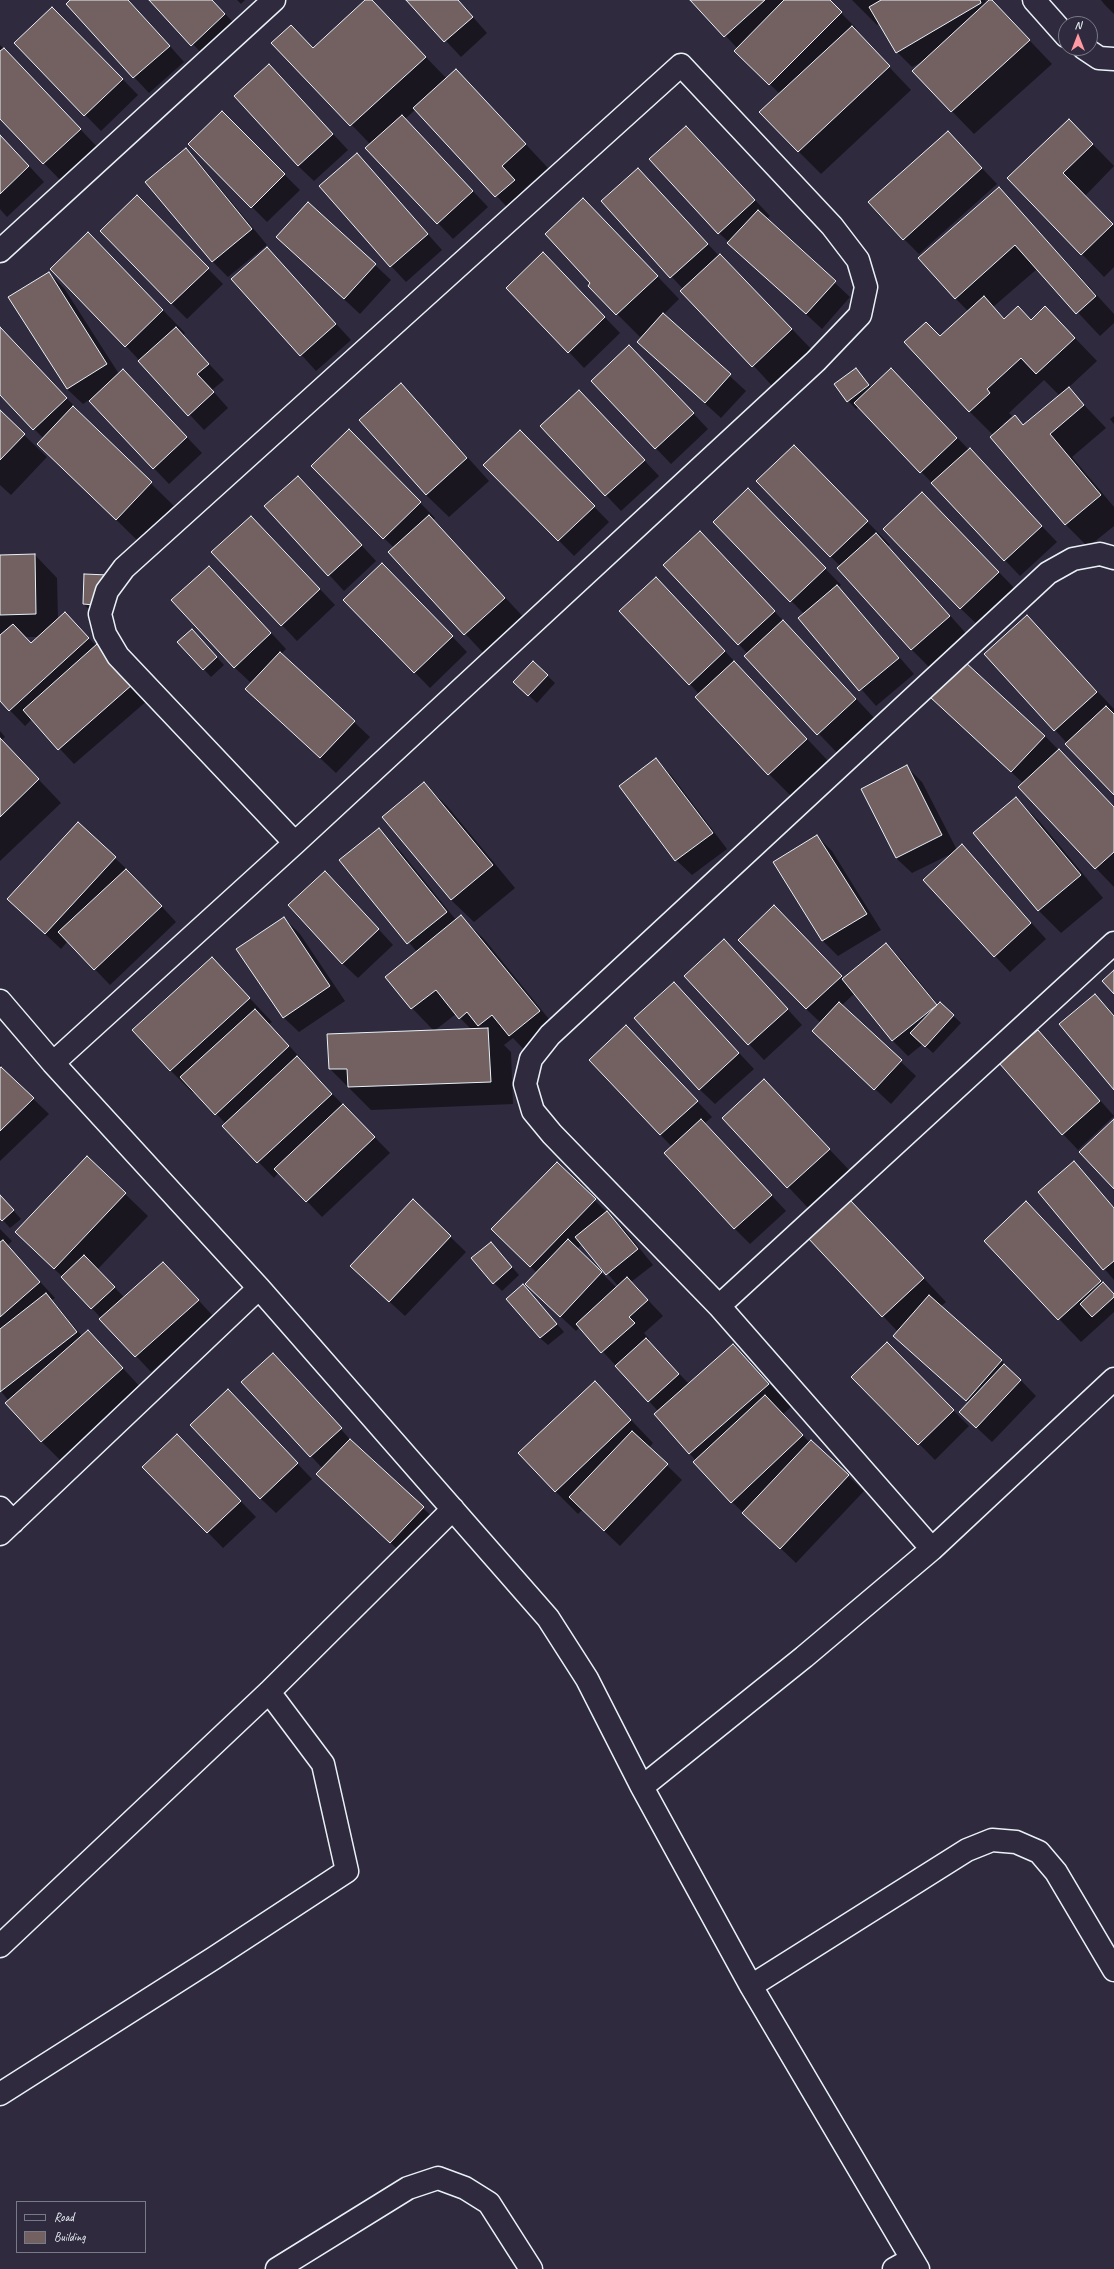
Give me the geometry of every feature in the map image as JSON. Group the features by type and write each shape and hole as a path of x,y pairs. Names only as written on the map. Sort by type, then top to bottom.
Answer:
{"street":[{"path":"0,251 274,0"},
{"path":"1034,0 1058,27"},
{"path":"1096,56 1099,58 1114,59"},
{"path":"53,1063 295,843 816,361 860,315 866,287 858,260 832,226 681,65 124,568 107,591 100,614 105,634 118,656 295,843"},
{"path":"932,1549 719,1306 552,1134 533,1110 525,1084 531,1059 550,1035 665,926 1048,572 1073,559 1100,554 1114,558"},
{"path":"719,1306 1114,943"},
{"path":"0,1000 53,1063 259,1288 548,1618 587,1679 642,1787 751,1986 908,2266"},
{"path":"4,1521 259,1288"},
{"path":"642,1787 804,1657 932,1549 1114,1379"},
{"path":"0,1946 269,1692 453,1509"},
{"path":"0,2094 214,1958 346,1871 323,1764 269,1692"},
{"path":"751,1986 967,1850 992,1840 1016,1842 1039,1852 1056,1872 1114,1970"},
{"path":"277,2269 408,2188 438,2178 465,2188 489,2203 531,2269"}],"building":[{"path":"70,0 128,0 170,46 133,78 66,4"},
{"path":"149,0 212,0 225,14 191,46"},
{"path":"365,0 372,0 426,57 350,126 271,43 291,25 313,48"},
{"path":"406,0 458,0 473,17 444,42"},
{"path":"690,0 765,0 724,37"},
{"path":"784,0 830,0 842,12 769,85 734,51"},
{"path":"881,0 980,0 981,3 896,53 869,7"},
{"path":"989,0 992,0 1030,40 951,112 912,71"},
{"path":"52,7 123,79 84,116 14,43"},
{"path":"852,26 890,66 798,152 759,112"},
{"path":"4,48 81,129 43,164 0,119 0,51"},
{"path":"269,64 333,134 298,166 234,96"},
{"path":"456,69 526,144 502,166 515,180 495,197 413,108"},
{"path":"222,111 285,174 251,208 188,144"},
{"path":"402,115 473,191 437,224 365,148"},
{"path":"1069,119 1093,144 1063,173 1113,224 1081,255 1007,178"},
{"path":"686,126 755,200 718,234 649,159"},
{"path":"948,131 982,168 903,240 868,202"},
{"path":"0,135 29,166 0,194"},
{"path":"186,148 252,229 212,262 145,182"},
{"path":"357,153 428,234 390,267 319,186"},
{"path":"638,168 708,244 670,278 601,201"},
{"path":"999,187 1096,296 1076,314 1015,245 955,299 918,258"},
{"path":"137,195 209,268 171,304 100,231"},
{"path":"583,198 658,276 616,315 588,286 590,283 545,234"},
{"path":"308,202 376,264 344,299 276,237"},
{"path":"758,210 836,281 806,314 727,243"},
{"path":"88,232 163,310 125,347 50,269"},
{"path":"267,247 336,324 300,356 231,279"},
{"path":"543,252 605,317 568,353 506,288"},
{"path":"720,254 792,329 752,367 680,291"},
{"path":"49,272 107,364 67,389 8,297"},
{"path":"984,296 1004,319 1018,306 1031,320 1045,306 1075,338 1036,374 1021,358 987,389 990,393 969,412 904,342 926,322 940,336"},
{"path":"663,313 731,374 705,403 637,342"},
{"path":"0,327 67,398 33,430 0,395"},
{"path":"176,327 209,364 197,374 214,392 188,416 138,361"},
{"path":"629,345 694,413 655,449 591,381"},
{"path":"856,368 869,385 847,402 834,384"},
{"path":"891,368 957,438 920,473 854,403"},
{"path":"123,369 187,437 153,469 89,401"},
{"path":"401,383 467,458 426,495 359,420"},
{"path":"1069,387 1084,405 1050,434 1101,495 1065,525 990,437 1015,415 1023,425"},
{"path":"579,390 645,460 605,496 540,426"},
{"path":"73,406 152,482 116,520 37,444"},
{"path":"0,410 25,434 0,460"},
{"path":"349,429 421,502 383,539 311,466"},
{"path":"520,430 595,506 558,541 483,465"},
{"path":"794,445 868,521 830,557 756,481"},
{"path":"970,448 1042,526 1004,561 931,483"},
{"path":"298,476 362,545 328,576 264,506"},
{"path":"748,488 826,568 790,602 713,522"},
{"path":"922,492 999,572 960,609 883,529"},
{"path":"429,515 505,598 464,635 388,552"},
{"path":"251,516 320,589 281,626 211,552"},
{"path":"700,531 775,611 738,645 663,565"},
{"path":"876,533 950,616 911,650 837,568"},
{"path":"35,554 36,614 0,615 0,555"},
{"path":"382,563 453,636 414,673 343,600"},
{"path":"209,566 271,633 234,668 171,600"},
{"path":"84,574 108,575 106,606 83,604"},
{"path":"656,577 725,651 689,685 619,611"},
{"path":"837,585 899,658 859,691 798,618"},
{"path":"65,612 89,638 9,711 0,701 0,635 13,624 31,643"},
{"path":"1027,615 1097,692 1054,731 984,654"},
{"path":"783,620 856,699 817,735 744,656"},
{"path":"192,629 217,657 203,670 177,642"},
{"path":"97,644 133,684 58,750 23,710"},
{"path":"280,652 355,721 320,758 245,689"},
{"path":"533,661 548,675 528,696 513,682"},
{"path":"734,661 807,739 768,775 695,697"},
{"path":"964,661 1045,736 1011,772 930,697"},
{"path":"1106,706 1114,714 1114,795 1065,744"},
{"path":"0,738 39,779 0,817"},
{"path":"1059,749 1114,807 1114,852 1095,869 1018,787"},
{"path":"656,758 713,833 675,861 619,786"},
{"path":"907,765 942,835 896,858 861,789"},
{"path":"424,782 493,865 451,900 382,817"},
{"path":"1016,797 1081,875 1038,911 973,833"},
{"path":"78,822 116,857 45,934 7,899"},
{"path":"379,828 447,912 407,944 339,860"},
{"path":"817,835 867,914 822,941 773,862"},
{"path":"962,844 1031,923 994,957 923,880"},
{"path":"126,869 162,906 94,970 58,932"},
{"path":"325,871 379,929 342,964 288,905"},
{"path":"774,905 842,976 806,1009 738,940"},
{"path":"461,915 540,1011 509,1036 492,1015 478,1026 467,1012 459,1019 436,990 411,1009 385,977"},
{"path":"284,917 330,986 283,1018 236,949"},
{"path":"724,939 788,1009 748,1045 684,976"},
{"path":"886,943 937,1005 892,1041 842,979"},
{"path":"212,957 250,998 170,1071 132,1030"},
{"path":"1114,970 1114,994 1102,981"},
{"path":"674,982 739,1053 699,1090 634,1018"},
{"path":"1095,994 1114,1016 1114,1090 1059,1024"},
{"path":"839,1002 902,1060 874,1090 812,1031"},
{"path":"940,1002 954,1015 925,1047 910,1033"},
{"path":"255,1009 289,1046 215,1115 180,1077"},
{"path":"626,1025 698,1101 660,1135 589,1060"},
{"path":"488,1028 491,1082 348,1087 347,1069 329,1069 327,1034"},
{"path":"1038,1030 1100,1101 1062,1135 999,1063"},
{"path":"297,1056 332,1094 257,1163 222,1126"},
{"path":"1,1067 34,1098 0,1131 0,1068"},
{"path":"764,1079 830,1149 787,1188 722,1118"},
{"path":"343,1104 375,1137 306,1202 274,1169"},
{"path":"701,1119 772,1195 734,1229 664,1153"},
{"path":"1114,1119 1114,1189 1079,1152"},
{"path":"87,1156 126,1193 54,1269 15,1232"},
{"path":"1074,1161 1114,1208 1114,1261 1103,1270 1038,1192"},
{"path":"557,1162 596,1199 530,1267 491,1229"},
{"path":"0,1195 14,1210 2,1221 0,1219"},
{"path":"413,1199 451,1236 389,1302 350,1266"},
{"path":"850,1200 924,1278 882,1317 808,1238"},
{"path":"1026,1201 1101,1281 1058,1320 984,1241"},
{"path":"607,1211 638,1249 606,1275 575,1237"},
{"path":"568,1239 602,1272 560,1317 525,1284"},
{"path":"3,1240 40,1282 0,1317 0,1242"},
{"path":"491,1242 512,1267 493,1284 471,1258"},
{"path":"84,1255 115,1287 91,1309 61,1277"},
{"path":"163,1262 199,1300 135,1357 99,1319"},
{"path":"627,1277 648,1300 629,1317 635,1323 601,1353 576,1324"},
{"path":"1103,1282 1114,1294 1114,1297 1092,1317 1080,1304"},
{"path":"523,1284 557,1324 540,1338 506,1299"},
{"path":"46,1293 77,1332 0,1392 0,1329"},
{"path":"929,1295 1002,1360 966,1401 893,1336"},
{"path":"88,1330 123,1368 41,1442 5,1403"},
{"path":"646,1338 679,1374 648,1402 615,1366"},
{"path":"887,1342 954,1410 918,1445 851,1377"},
{"path":"733,1344 769,1384 689,1454 654,1414"},
{"path":"273,1353 342,1428 310,1457 241,1382"},
{"path":"1004,1364 1021,1380 976,1428 959,1412"},
{"path":"595,1381 631,1420 555,1492 518,1453"},
{"path":"228,1389 298,1463 260,1499 190,1425"},
{"path":"765,1395 803,1435 731,1503 693,1462"},
{"path":"632,1431 668,1464 604,1531 569,1497"},
{"path":"177,1434 241,1501 207,1533 142,1467"},
{"path":"350,1439 424,1507 390,1543 316,1474"},
{"path":"811,1440 849,1475 780,1549 742,1513"}]}
